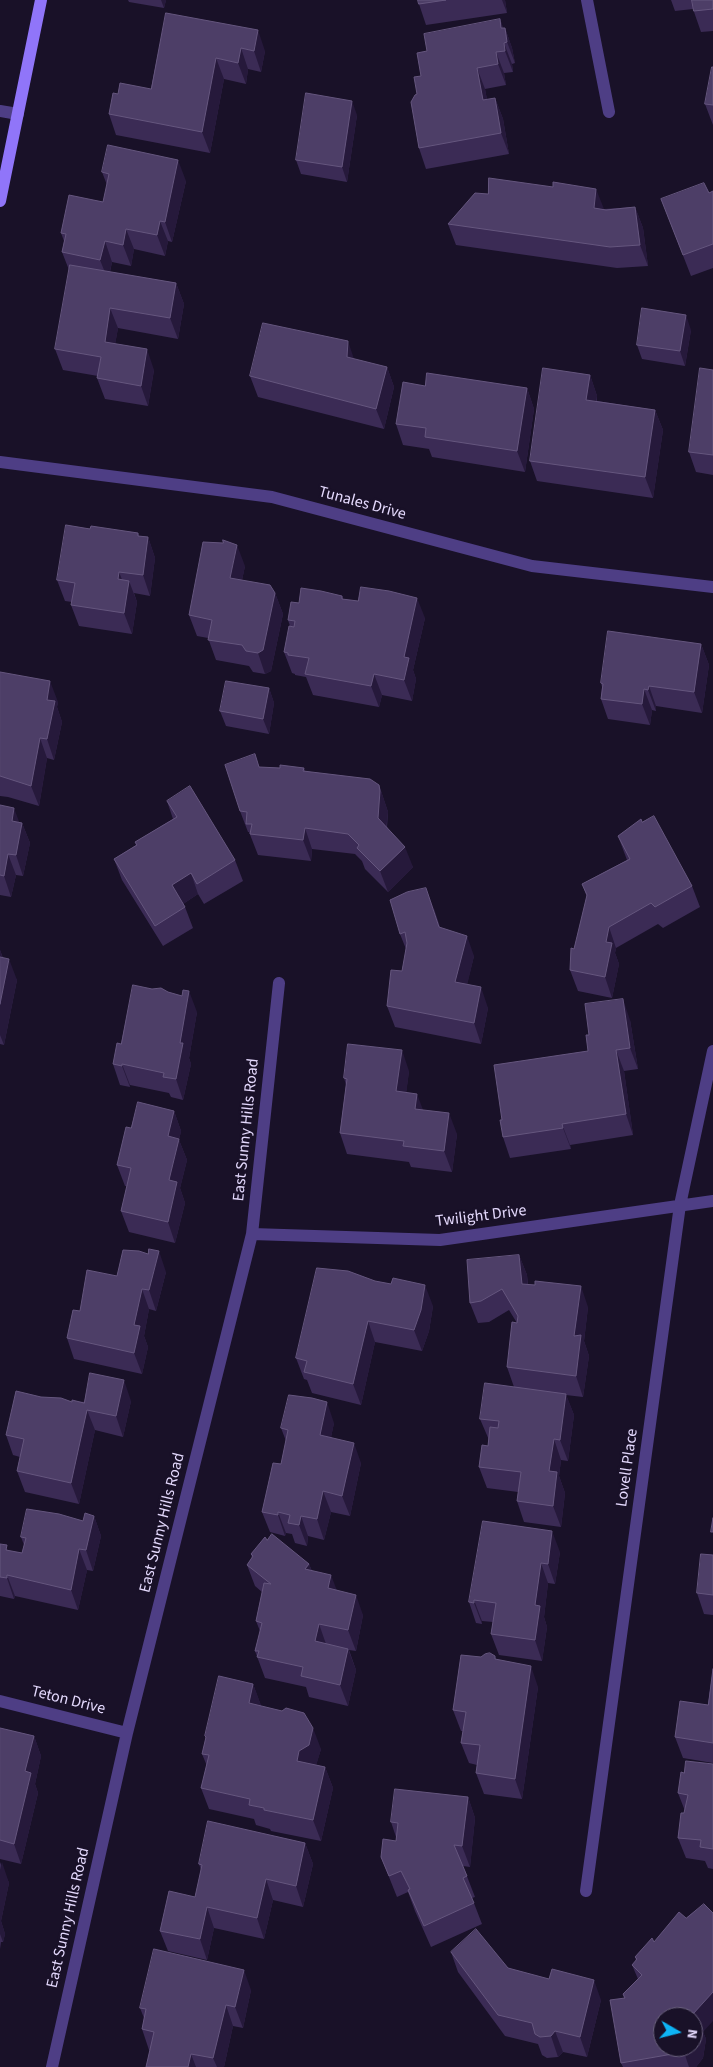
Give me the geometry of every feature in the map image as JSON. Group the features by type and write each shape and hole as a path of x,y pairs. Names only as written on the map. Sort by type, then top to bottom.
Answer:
{"street":[{"path":"0,201 41,0"},
{"path":"587,0 609,112"},
{"path":"0,111 18,114"},
{"name":"Tunales Drive","path":"0,462 272,497 532,566 713,588"},
{"name":"East Sunny Hills Road","path":"52,2067 127,1732 252,1234 279,983"},
{"name":"Lovell Place","path":"586,1891 680,1205 713,1051"},
{"name":"Twilight Drive","path":"252,1234 440,1240 713,1201"},
{"name":"Teton Drive","path":"0,1701 127,1732"}],"building":[{"path":"418,0 446,0 419,4"},
{"path":"692,0 713,0 713,9 694,11"},
{"path":"166,13 258,30 254,51 241,48 238,63 216,58 202,132 109,114 113,93 118,94 120,83 151,89"},
{"path":"500,19 501,28 505,28 507,42 504,43 505,51 496,52 498,64 477,68 483,100 495,98 501,133 419,148 411,102 417,94 414,77 421,76 417,53 427,51 424,34"},
{"path":"713,67 713,105 705,104"},
{"path":"306,93 352,101 342,167 296,160"},
{"path":"108,145 178,160 165,222 160,221 157,235 126,229 123,245 105,241 100,260 62,252 66,234 61,233 69,195 103,202 109,174 102,172"},
{"path":"489,178 553,187 553,182 596,189 594,208 606,210 635,207 640,245 610,247 448,224 475,193 488,194"},
{"path":"704,183 709,193 713,191 713,244 683,255 661,199"},
{"path":"70,265 176,283 170,318 110,308 105,342 147,349 141,386 97,378 101,357 55,349"},
{"path":"642,308 686,315 680,351 637,345"},
{"path":"263,323 348,341 347,357 387,367 376,409 250,376"},
{"path":"543,368 590,375 586,400 655,410 645,477 530,461"},
{"path":"700,368 713,370 713,455 689,452"},
{"path":"427,373 527,388 517,451 425,437 426,428 396,424 403,382 425,386"},
{"path":"66,525 90,529 91,526 138,533 138,536 148,537 143,575 119,572 118,579 129,581 124,613 71,605 75,583 57,580"},
{"path":"223,540 237,545 230,578 270,585 275,593 263,650 258,653 246,651 242,645 208,640 212,620 189,615 203,542 223,543"},
{"path":"361,587 417,598 404,657 409,658 404,680 374,674 371,686 305,674 309,658 288,655 288,653 284,652 289,626 294,627 295,621 288,620 291,602 299,603 301,588 342,596 342,599 358,601"},
{"path":"608,631 701,644 694,692 649,686 648,690 644,689 642,704 601,699 603,684 601,683"},
{"path":"0,672 50,681 47,700 55,701 47,739 40,738 31,786 0,776"},
{"path":"226,681 269,688 263,719 220,711"},
{"path":"255,754 259,767 280,768 280,765 304,768 303,771 370,779 379,785 378,818 405,847 380,871 357,848 359,845 348,834 305,828 303,840 250,834 252,824 246,824 247,812 240,811 225,765"},
{"path":"190,786 235,860 197,884 191,873 172,885 185,907 155,926 114,859 137,845 135,842 177,817 167,801"},
{"path":"0,805 14,808 12,821 22,823 16,855 8,854 4,876 0,875"},
{"path":"654,816 692,886 655,907 651,903 609,927 606,942 612,943 605,977 570,970 571,948 574,949 587,895 582,884 630,859 618,836 641,819 642,822"},
{"path":"426,888 439,927 467,936 455,982 481,987 474,1023 387,1006 391,970 402,971 407,943 405,932 400,934 390,900 407,892"},
{"path":"0,957 9,959 0,1004"},
{"path":"133,985 152,989 161,988 182,996 183,990 189,991 180,1043 183,1043 176,1079 163,1077 164,1073 122,1064 122,1066 113,1064 117,1043 121,1044"},
{"path":"623,999 630,1048 616,1050 626,1114 562,1124 563,1128 503,1137 494,1065 588,1051 586,1035 589,1035 585,1004"},
{"path":"348,1044 402,1050 396,1091 417,1094 415,1109 449,1113 444,1151 403,1146 404,1141 340,1133 347,1079 344,1078"},
{"path":"138,1102 174,1111 168,1136 179,1139 169,1180 177,1182 168,1222 121,1211 131,1168 117,1165 126,1127 131,1128"},
{"path":"149,1249 159,1251 149,1290 142,1289 134,1325 140,1326 134,1353 67,1338 73,1310 80,1311 87,1270 117,1276 123,1250 139,1251 148,1254"},
{"path":"519,1255 522,1284 535,1285 535,1281 581,1286 574,1336 581,1335 576,1376 507,1367 512,1322 517,1323 518,1316 502,1289 481,1301 470,1303 467,1260"},
{"path":"317,1268 348,1271 375,1281 391,1284 393,1278 425,1285 421,1310 414,1330 368,1321 353,1384 304,1372 307,1361 296,1358"},
{"path":"90,1373 124,1380 116,1416 87,1410 71,1483 17,1471 24,1439 6,1435 16,1391 41,1397 61,1398 72,1402 72,1400 84,1403"},
{"path":"485,1383 566,1394 560,1440 554,1439 549,1471 557,1472 553,1506 517,1501 521,1472 479,1467 482,1445 488,1446 490,1427 498,1428 499,1421 480,1419"},
{"path":"289,1395 327,1402 320,1435 354,1443 342,1496 323,1491 317,1519 301,1516 299,1525 288,1523 290,1515 278,1512 278,1515 262,1512 273,1463 281,1464 288,1430 281,1428"},
{"path":"27,1509 59,1514 83,1521 85,1513 94,1516 86,1550 79,1549 71,1590 7,1575 7,1578 0,1577 0,1544 7,1545 6,1550 22,1553 26,1538 21,1537"},
{"path":"483,1521 552,1531 548,1564 541,1563 535,1605 540,1606 535,1640 491,1634 496,1603 474,1600 474,1603 469,1602"},
{"path":"272,1534 309,1564 305,1569 331,1575 328,1588 356,1595 348,1630 319,1624 315,1641 348,1649 340,1685 301,1676 303,1667 257,1657 259,1651 255,1651 262,1623 256,1621 264,1583 271,1584 247,1565 253,1556 251,1554 265,1537 267,1540"},
{"path":"701,1554 713,1555 713,1595 697,1593"},
{"path":"490,1653 495,1656 495,1659 531,1666 515,1779 476,1773 480,1745 461,1743 466,1712 453,1710 461,1655 481,1657"},
{"path":"713,1669 713,1743 675,1737 680,1701 708,1705"},
{"path":"219,1676 253,1684 249,1703 282,1711 286,1708 304,1713 313,1728 309,1745 299,1751 297,1761 325,1767 313,1820 264,1810 264,1808 249,1805 250,1799 201,1788 209,1755 202,1754"},
{"path":"0,1728 34,1736 25,1771 31,1773 14,1844 0,1840"},
{"path":"686,1761 713,1764 713,1849 700,1847 701,1840 678,1838 681,1813 684,1813 688,1795 678,1793 681,1772 684,1773"},
{"path":"395,1789 468,1797 462,1846 454,1845 467,1876 463,1878 474,1903 424,1926 401,1871 389,1876 381,1857 383,1839 396,1841 398,1823 391,1822"},
{"path":"208,1821 305,1843 296,1886 266,1879 257,1918 207,1907 200,1939 160,1931 169,1891 195,1897 202,1865 199,1864"},
{"path":"704,1904 713,1913 713,1992 699,2007 653,2007 653,2057 655,2057 621,2063 610,2000 625,1998 623,1994 642,1975 632,1965 637,1959 635,1957 652,1938 654,1942 679,1912 686,1918"},
{"path":"476,1929 508,1968 549,1979 552,1969 594,1980 580,2037 555,2031 551,2036 540,2037 535,2034 532,2023 498,2015 451,1952"},
{"path":"154,1949 244,1970 235,2007 226,2005 213,2058 191,2054 188,2067 146,2067 154,2032 142,2029 146,2009 140,2008"}]}
